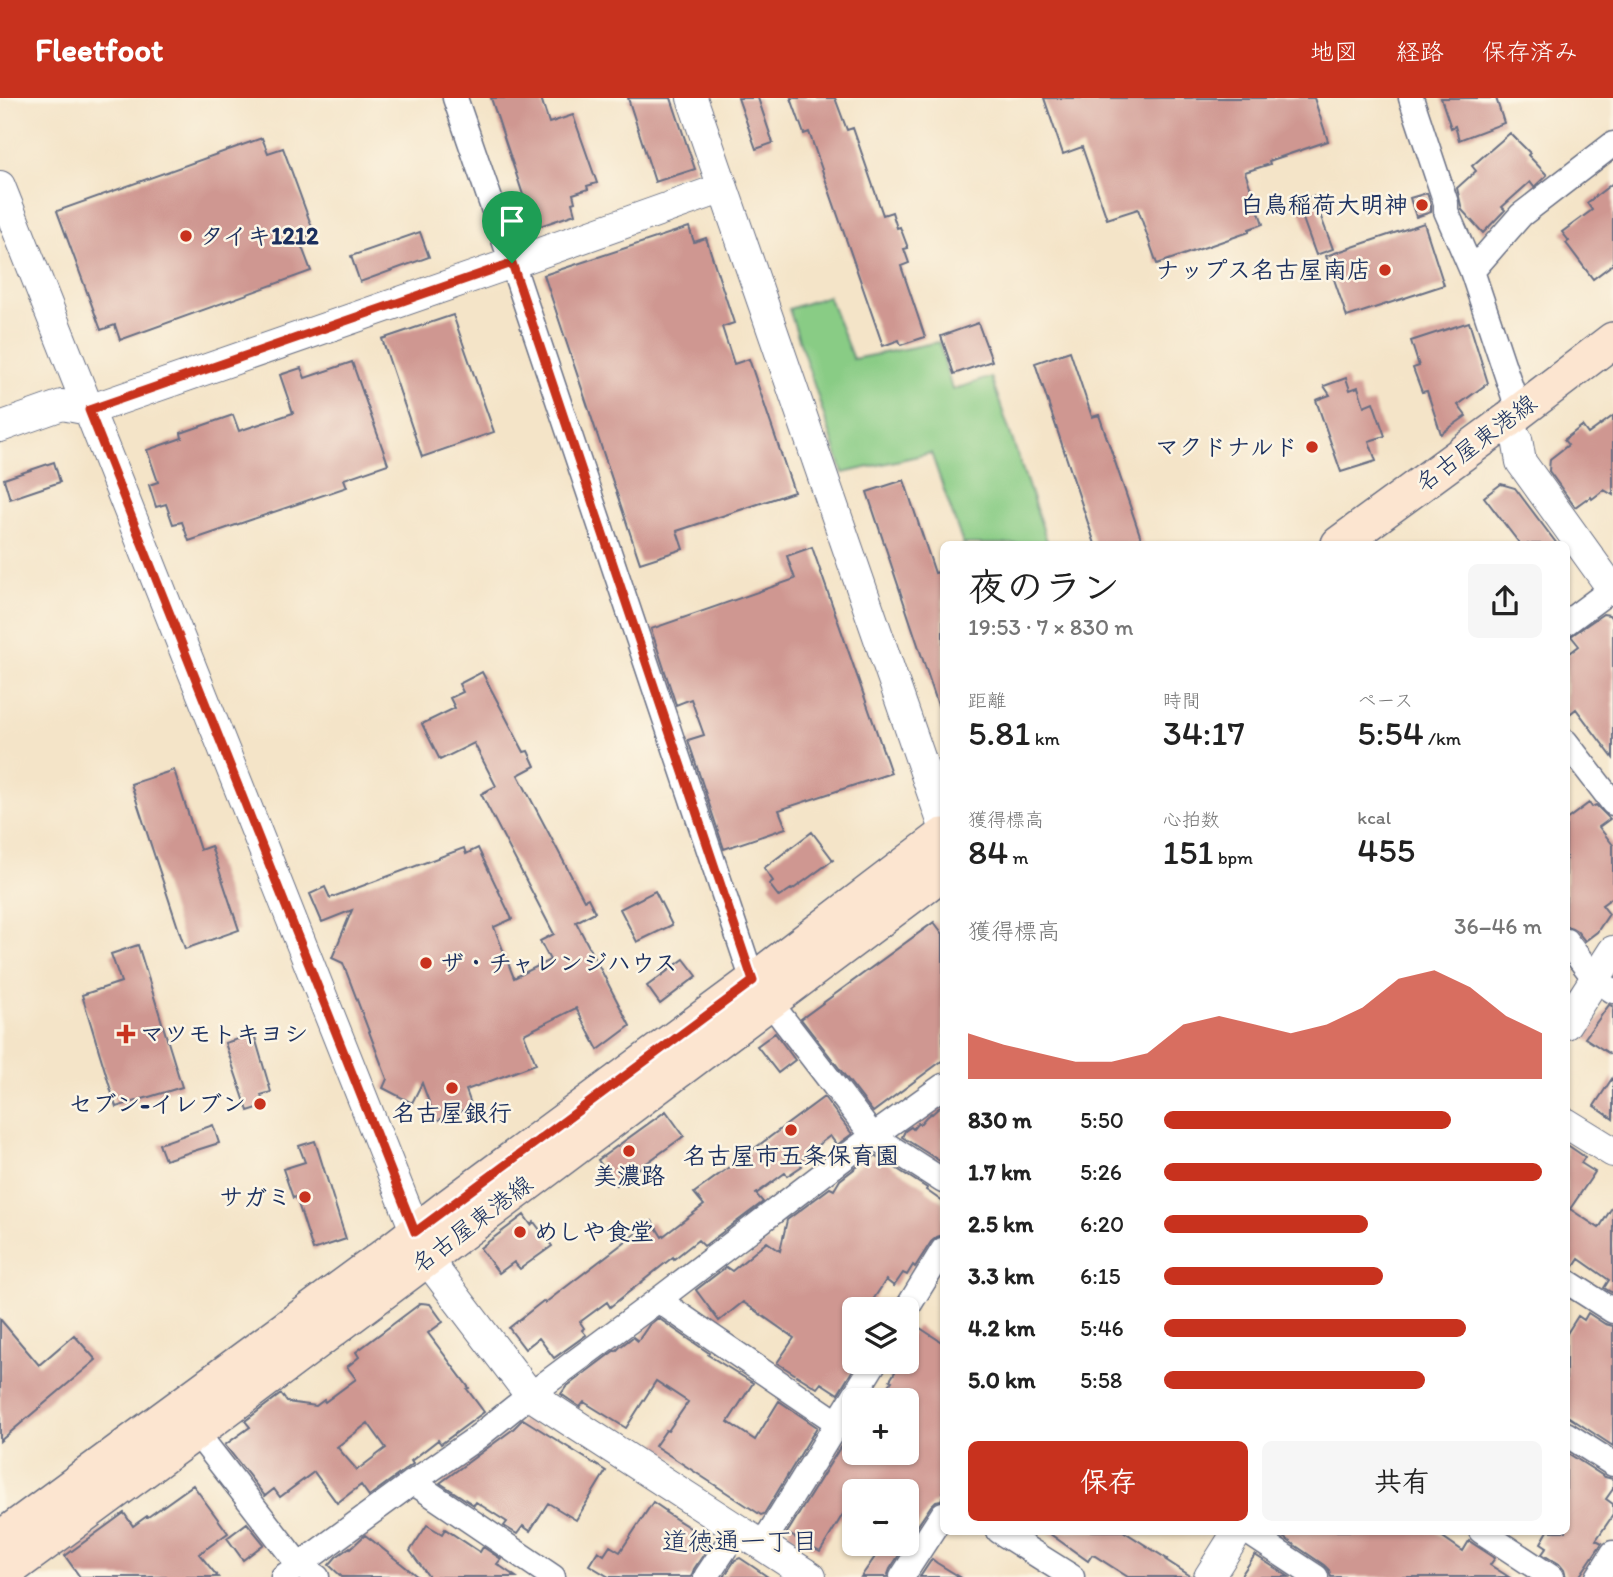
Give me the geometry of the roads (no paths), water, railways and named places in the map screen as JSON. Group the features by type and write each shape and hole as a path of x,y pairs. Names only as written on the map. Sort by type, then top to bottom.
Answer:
{"main road":[{"name":"名古屋東港線","path":"1383,541 1613,340"},
{"name":"名古屋東港線","path":"1344,541 1516,427 1613,369"},
{"name":"名古屋東港線","path":"761,991 940,839"},
{"name":"名古屋東港線","path":"0,1576 196,1432 421,1245 761,991 940,874"},
{"name":"名古屋東港線","path":"0,1539 220,1378 421,1245"}],"street":[{"path":"455,98 761,991 873,1136 940,1179"},
{"path":"692,98 940,815"},
{"path":"1411,98 1446,203 1446,211 1472,271 1514,397 1521,462 1613,589 1570,620"},
{"path":"1472,271 1521,215 1613,144"},
{"path":"0,186 421,1245 530,1395 811,1577"},
{"path":"0,427 62,405 89,410 723,188"},
{"path":"1570,747 1613,803"},
{"path":"1570,946 1604,985"},
{"path":"1570,1020 1604,985 1613,951"},
{"path":"196,1432 299,1573 412,1482 475,1438 940,1088"},
{"path":"1570,1125 1613,1152"},
{"path":"914,1297 940,1255"},
{"path":"1570,1284 1613,1311"},
{"path":"658,1300 838,1423"},
{"path":"706,1577 750,1537 838,1423 868,1374"},
{"path":"1570,1437 1613,1464"},
{"path":"412,1482 553,1577"},
{"path":"902,1577 940,1519"},
{"path":"1005,1535 1072,1577"},
{"path":"1209,1577 1235,1535"},
{"path":"1252,1535 1316,1577"},
{"path":"1487,1535 1551,1577"},
{"path":"1598,1577 1613,1553"}],"place":[{"name":"白鳥稲荷大明神","path":"1422,205"},
{"name":"タイキ1212","path":"186,236"},
{"name":"ナップス名古屋南店","path":"1385,270"},
{"name":"マクドナルド","path":"1312,447"},
{"name":"ザ・チャレンジハウス","path":"426,963"},
{"name":"マツモトキヨシ","path":"126,1034"},
{"name":"名古屋銀行","path":"452,1088"},
{"name":"セブン-イレブン","path":"260,1104"},
{"name":"名古屋市五条保育園","path":"791,1130"},
{"name":"美濃路","path":"629,1151"},
{"name":"サガミ","path":"305,1197"},
{"name":"めしや食堂","path":"520,1232"}],"district":[{"name":"道徳通一丁目","path":"740,1541"}]}
